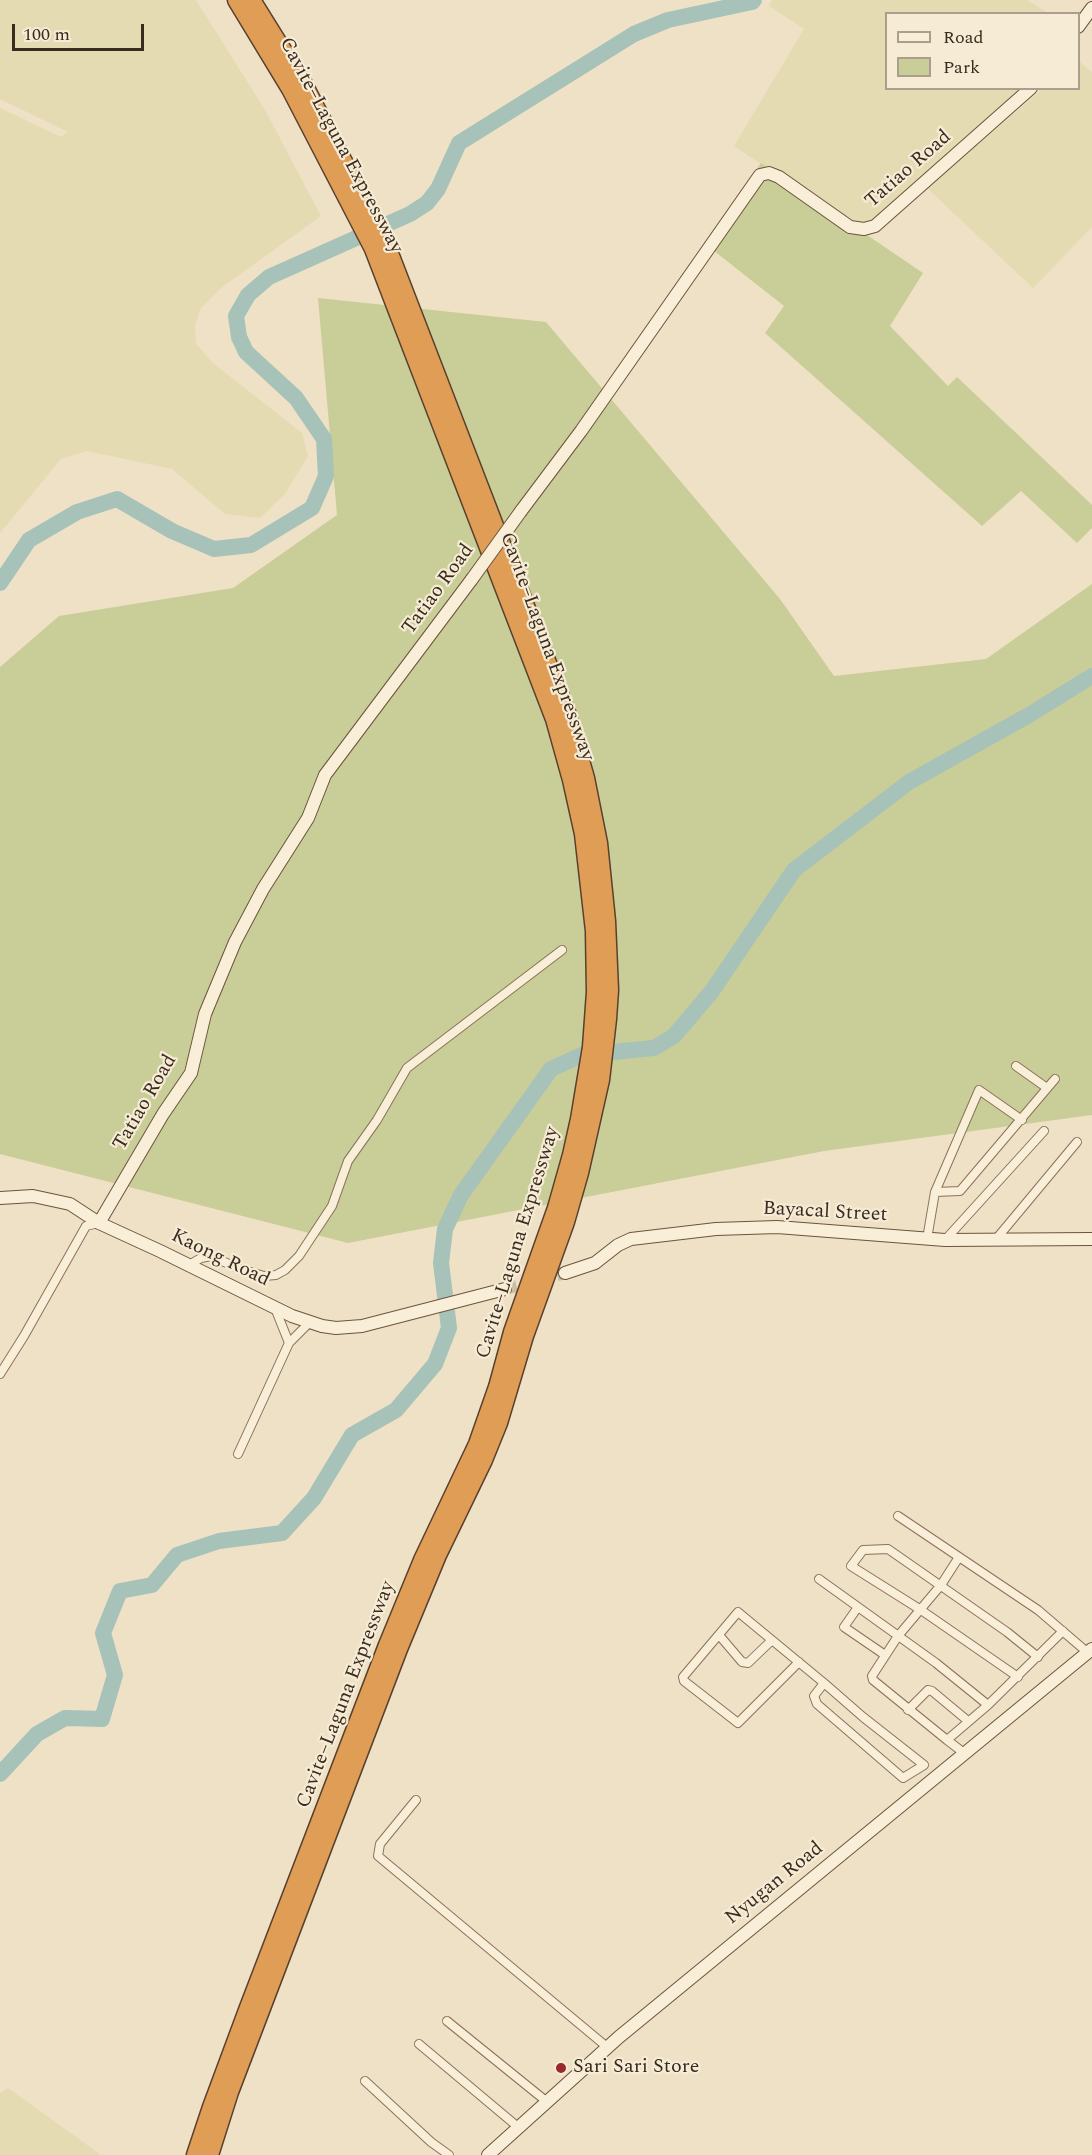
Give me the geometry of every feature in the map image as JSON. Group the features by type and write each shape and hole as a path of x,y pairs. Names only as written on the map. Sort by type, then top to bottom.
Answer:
{"highway":[{"name":"Cavite–Laguna Expressway","path":"236,0 360,205"},
{"name":"Cavite–Laguna Expressway","path":"210,2155 230,2092 402,1640 438,1555 484,1460 499,1423 525,1336 573,1197 587,1116 591,1047 602,991 583,834 572,780 554,719 380,246 303,82 252,0"},
{"name":"Cavite–Laguna Expressway","path":"195,2155 247,2010 387,1646 422,1560 477,1444 497,1387 512,1332 587,1116"}],"main road":[{"path":"1080,24 1092,8"},
{"name":"Tatiao Road","path":"99,1223 163,1114 191,1073 205,1014 235,942 263,889 308,818 325,775 581,431 760,175 769,173 779,177 850,227 864,229 875,226 1030,90"},
{"name":"Kaong Road","path":"0,1198 33,1196 70,1204 99,1223 275,1308 309,1323 336,1328 396,1318 505,1289"},
{"name":"Bayacal Street","path":"565,1273 595,1263 618,1245 631,1239 716,1229 777,1227 945,1240 1092,1239"},
{"name":"Nyugan Road","path":"488,2155 607,2047 1090,1650"}],"street":[{"path":"189,1265 201,1258 211,1256 240,1269 264,1276 276,1275 285,1270 299,1256 332,1206 348,1161 377,1120 407,1068 561,950"},
{"path":"1016,1066 1047,1088"},
{"path":"935,1192 960,1191 1055,1079"},
{"path":"927,1239 935,1192 978,1090 1022,1120"},
{"path":"945,1240 1044,1131"},
{"path":"997,1238 1077,1142"},
{"path":"0,1374 86,1226 99,1223"},
{"path":"275,1308 289,1342"},
{"path":"238,1454 289,1342 309,1323"},
{"path":"898,1516 1038,1610 1090,1650"},
{"path":"1018,1677 921,1610 851,1566 863,1550 888,1549 1007,1632 1038,1657"},
{"path":"959,1557 941,1585 898,1636 872,1676 873,1680 908,1710 964,1754"},
{"path":"819,1579 936,1663 988,1705"},
{"path":"858,1607 844,1627 885,1655"},
{"path":"799,1662 738,1723 684,1681 683,1677 738,1612 771,1641 799,1662 863,1717 937,1776"},
{"path":"947,1740 1018,1677 1063,1631"},
{"path":"718,1635 742,1662 748,1663 771,1641"},
{"path":"824,1683 814,1696 816,1704 903,1778 924,1765"},
{"path":"908,1710 928,1690 968,1721"},
{"path":"416,1800 380,1844 378,1856 607,2047"},
{"path":"447,2021 546,2101"},
{"path":"419,2044 518,2127"},
{"path":"365,2081 431,2142 449,2155"}],"shaded area":[{"path":"0,0 196,0 265,110 321,216 221,288 201,308 195,325 196,344 213,363 302,433 308,456 285,494 260,518 225,514 172,469 87,451 61,459 0,533 0,108 61,137 68,132 0,99"},
{"path":"772,0 1027,0 1046,12 885,12 885,90 1022,90 864,233 734,146 804,29 769,6"},
{"path":"1080,62 1092,72 1092,227 1033,288 927,188 1040,90 1080,90"},
{"path":"8,2088 101,2155 0,2155 0,2093"}],"green space":[{"path":"761,163 923,273 890,326 948,386 957,377 1092,505 1092,528 1077,543 1021,491 982,526 765,333 784,306 704,243"},
{"path":"318,298 546,322 780,599 834,676 986,659 1092,584 1092,1115 824,1151 348,1243 0,1154 0,667 59,616 233,588 337,515"}],"waterway":[{"path":"0,583 29,540 77,512 117,499 172,531 214,549 251,545 312,508 326,476 324,439 296,398 246,352 239,337 236,316 248,295 269,277 410,214 427,203 438,189 459,143 634,34 668,20 754,0"},
{"path":"0,1774 37,1734 65,1718 102,1719 115,1675 103,1633 120,1591 152,1585 177,1555 219,1541 282,1533 314,1498 352,1435 396,1410 435,1364 449,1328 441,1263 445,1229 461,1195 551,1069 582,1055 654,1048 674,1036 712,991 794,870 909,782 1029,715 1092,676"}],"tunnel":[{"path":"505,1289 565,1273"}],"place":[{"name":"Sari Sari Store","path":"561,2068"}]}
